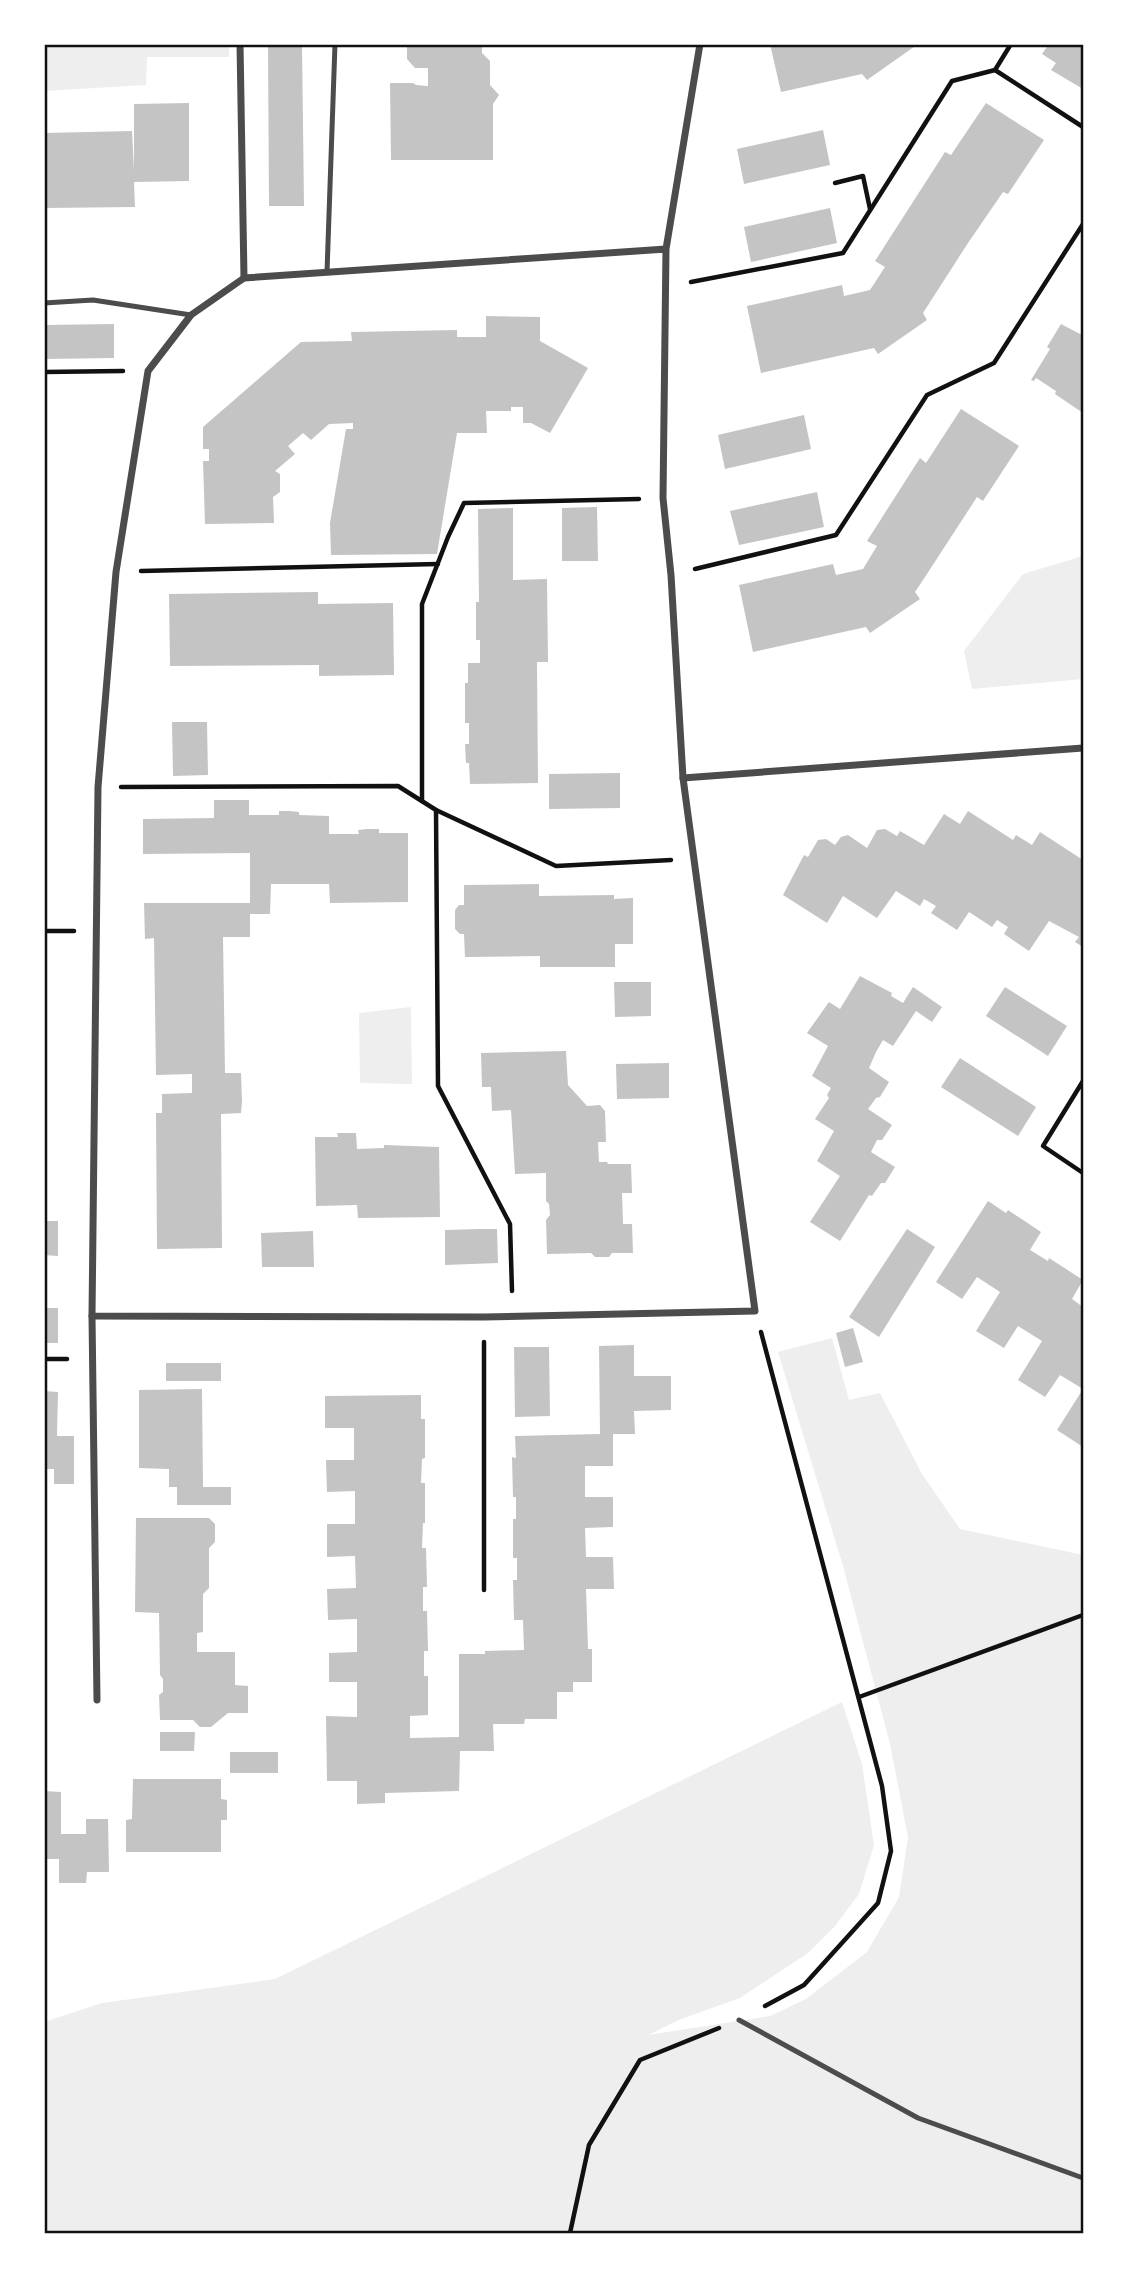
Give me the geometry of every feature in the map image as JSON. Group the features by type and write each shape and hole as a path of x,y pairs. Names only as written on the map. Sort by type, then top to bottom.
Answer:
{"street":[{"path":"240,44 244,278"},
{"path":"92,1316 513,1317 755,1311 692,859 683,778 671,575 663,499 666,249 700,44"},
{"path":"97,1700 92,1316 98,787 117,572 148,371 191,315 244,278 666,249"},
{"path":"683,778 1083,748"}],"lane":[{"path":"327,272 335,44"},
{"path":"44,303 93,300 191,315"},
{"path":"739,2020 918,2118 1083,2179"}],"path":[{"path":"666,286 843,253 952,81 995,70 1011,44"},
{"path":"995,70 1083,127"},
{"path":"835,183 863,176 870,210"},
{"path":"671,575 836,535 926,395 994,363 1083,224"},
{"path":"44,372 148,371"},
{"path":"422,802 422,604 464,503 663,499"},
{"path":"117,572 438,564"},
{"path":"98,787 398,786 436,810 556,866 692,859"},
{"path":"436,810 438,1086 510,1224 513,1317"},
{"path":"1083,1081 1043,1146 1083,1174"},
{"path":"570,2233 589,2145 640,2060 739,2020 804,1985 878,1903 891,1851 882,1786 755,1311"},
{"path":"484,1317 484,1590"},
{"path":"859,1697 1083,1615"}],"shaded area":[{"path":"44,44 229,44 229,57 147,57 146,85 44,91"},
{"path":"1083,556 1083,679 972,689 964,651 1023,574"},
{"path":"411,1007 412,1084 360,1083 359,1013"},
{"path":"832,1338 849,1400 880,1393 922,1474 960,1529 1083,1555 1083,2233 44,2233 44,2022 102,2003 275,1979 842,1702 862,1764 874,1845 859,1894 835,1926 808,1953 740,1998 681,2019 648,2035 770,2016 806,1999 867,1952 899,1897 908,1837 890,1744 843,1566 778,1352"}],"building":[{"path":"268,44 302,44 304,206 269,206"},
{"path":"407,44 482,44 482,53 490,61 490,85 499,95 493,104 493,160 391,160 390,83 428,86 428,68 415,68 407,59"},
{"path":"770,44 918,44 867,80 862,74 781,92"},
{"path":"1049,44 1083,44 1083,89 1051,70 1056,63 1042,54"},
{"path":"189,103 189,181 134,182 135,207 44,208 44,133 132,131 134,170 134,104"},
{"path":"986,103 1044,140 1008,194 1003,192 968,243 923,313 927,320 878,354 874,348 761,373 747,306 842,285 844,296 870,290 885,267 875,261 945,152 951,155"},
{"path":"823,130 830,165 744,184 737,149"},
{"path":"830,208 837,243 751,262 744,227"},
{"path":"486,316 540,317 540,341 588,368 550,433 531,423 523,423 523,407 511,407 511,411 486,411 487,433 457,433 437,554 331,555 330,523 346,429 353,429 353,423 329,424 311,440 303,433 288,446 295,454 275,471 280,474 280,492 273,497 274,523 205,524 203,461 209,461 209,449 203,449 203,427 301,342 352,341 351,332 457,330 457,337 486,337"},
{"path":"114,324 114,358 44,359 44,325"},
{"path":"1061,324 1083,333 1083,413 1036,378 1031,380 1050,349 1047,347"},
{"path":"961,409 1019,446 983,501 977,497 915,592 920,599 870,633 866,627 753,652 739,585 833,564 836,575 863,569 877,546 867,541 920,458 926,463"},
{"path":"804,415 811,449 725,469 718,435"},
{"path":"817,492 824,527 739,545 730,511"},
{"path":"597,507 598,561 562,561 562,508"},
{"path":"513,508 513,580 547,579 548,662 537,662 538,783 470,784 465,744 469,744 469,723 465,723 465,683 468,683 468,663 480,663 480,640 476,640 476,602 479,602 478,509"},
{"path":"318,592 318,604 393,603 394,675 319,676 319,665 170,666 169,594"},
{"path":"172,722 207,722 208,775 173,776"},
{"path":"620,773 620,808 549,809 549,774"},
{"path":"214,800 249,800 249,815 279,815 279,811 289,811 299,812 299,815 329,816 329,834 359,834 358,830 367,829 379,829 379,833 408,833 408,902 330,903 329,884 271,884 270,914 250,914 250,937 223,937 225,1073 241,1073 242,1101 241,1113 221,1114 222,1248 157,1249 156,1113 162,1113 162,1094 192,1093 192,1074 156,1075 154,938 145,939 144,903 250,903 250,853 143,854 143,819 214,818"},
{"path":"968,811 1013,840 1016,835 1032,845 1040,832 1083,860 1083,947 1075,942 1079,937 1049,921 1029,951 1004,934 1008,927 997,920 992,927 969,912 957,930 931,913 936,906 924,899 920,906 896,891 877,918 843,896 827,923 783,895 804,855 808,857 818,840 826,839 835,845 841,837 848,835 867,848 877,830 885,829 897,836 900,831 924,845 944,814 960,824"},
{"path":"539,884 539,896 614,895 614,899 633,898 633,944 615,944 615,967 540,967 540,956 465,957 464,934 455,929 455,910 459,905 464,905 464,885"},
{"path":"860,976 892,993 891,996 903,1003 913,987 942,1007 932,1022 916,1011 893,1046 883,1040 869,1068 889,1082 880,1097 876,1098 868,1109 892,1125 882,1140 877,1140 871,1152 895,1167 885,1183 881,1183 872,1196 869,1195 840,1241 810,1222 840,1176 817,1161 834,1131 815,1119 829,1098 827,1095 831,1088 812,1076 828,1046 807,1033 829,1002 840,1009"},
{"path":"614,982 651,982 651,1016 615,1017"},
{"path":"1005,987 1067,1026 1048,1056 986,1016"},
{"path":"566,1051 568,1085 587,1106 600,1105 605,1111 606,1142 598,1142 599,1162 631,1164 632,1193 622,1193 623,1224 632,1224 633,1253 612,1253 609,1257 595,1257 591,1253 547,1254 546,1220 550,1215 546,1201 546,1173 515,1174 511,1110 492,1111 491,1087 482,1087 481,1053"},
{"path":"960,1058 1036,1107 1018,1136 941,1087"},
{"path":"669,1063 669,1098 617,1099 616,1064"},
{"path":"337,1133 356,1133 357,1149 384,1148 384,1145 439,1147 440,1217 358,1218 357,1205 316,1206 315,1137 338,1137"},
{"path":"988,1201 1006,1213 1008,1210 1041,1232 1030,1250 1048,1261 1049,1258 1083,1280 1072,1299 1083,1307 1083,1389 1060,1375 1045,1397 1018,1380 1042,1341 1018,1326 1004,1348 976,1331 1000,1292 977,1277 962,1299 936,1282"},
{"path":"44,1221 58,1221 58,1256 44,1255"},
{"path":"497,1229 498,1263 445,1265 445,1230"},
{"path":"907,1229 935,1247 879,1337 849,1317"},
{"path":"313,1231 314,1267 262,1267 261,1233"},
{"path":"44,1308 58,1308 58,1343 44,1343"},
{"path":"853,1328 863,1362 845,1367 836,1333"},
{"path":"634,1345 634,1376 671,1376 671,1410 634,1411 635,1434 613,1434 613,1466 585,1466 585,1497 613,1497 613,1527 585,1528 586,1557 613,1557 614,1589 586,1589 588,1649 592,1649 592,1682 573,1682 573,1692 557,1692 557,1719 525,1719 524,1724 493,1724 494,1751 460,1751 459,1791 385,1793 385,1803 357,1804 357,1781 327,1781 326,1716 357,1717 357,1682 329,1682 329,1653 357,1652 357,1619 328,1620 327,1589 356,1588 355,1556 327,1557 327,1524 355,1524 355,1491 327,1492 326,1460 354,1460 354,1428 325,1428 325,1396 421,1395 421,1419 425,1419 425,1458 422,1459 421,1483 425,1483 422,1548 426,1548 427,1587 423,1587 423,1611 427,1611 428,1651 424,1651 424,1676 428,1676 428,1715 410,1716 410,1738 459,1737 459,1654 524,1650 523,1620 514,1620 513,1580 517,1580 517,1558 513,1558 516,1497 513,1497 512,1457 516,1458 515,1436 600,1434 599,1346"},
{"path":"514,1347 549,1347 550,1416 515,1417"},
{"path":"166,1363 221,1363 221,1381 166,1381"},
{"path":"202,1389 203,1487 231,1487 231,1505 177,1505 177,1487 169,1487 169,1469 139,1468 139,1390"},
{"path":"1083,1389 1083,1447 1057,1430"},
{"path":"44,1391 58,1392 57,1436 74,1436 74,1484 54,1484 54,1469 44,1469"},
{"path":"136,1518 209,1518 215,1524 215,1542 209,1548 209,1588 203,1594 203,1632 197,1633 197,1652 235,1652 235,1685 248,1686 248,1713 228,1713 211,1727 200,1727 193,1720 160,1720 159,1695 163,1692 163,1679 160,1675 159,1613 135,1612"},
{"path":"160,1732 195,1732 194,1751 160,1751"},
{"path":"230,1752 278,1752 278,1773 230,1773"},
{"path":"133,1779 221,1779 221,1799 227,1800 227,1820 221,1820 221,1852 126,1852 126,1820 132,1819"},
{"path":"44,1791 61,1792 61,1834 86,1834 86,1819 108,1819 109,1872 87,1872 86,1883 59,1883 59,1859 44,1859"}]}
